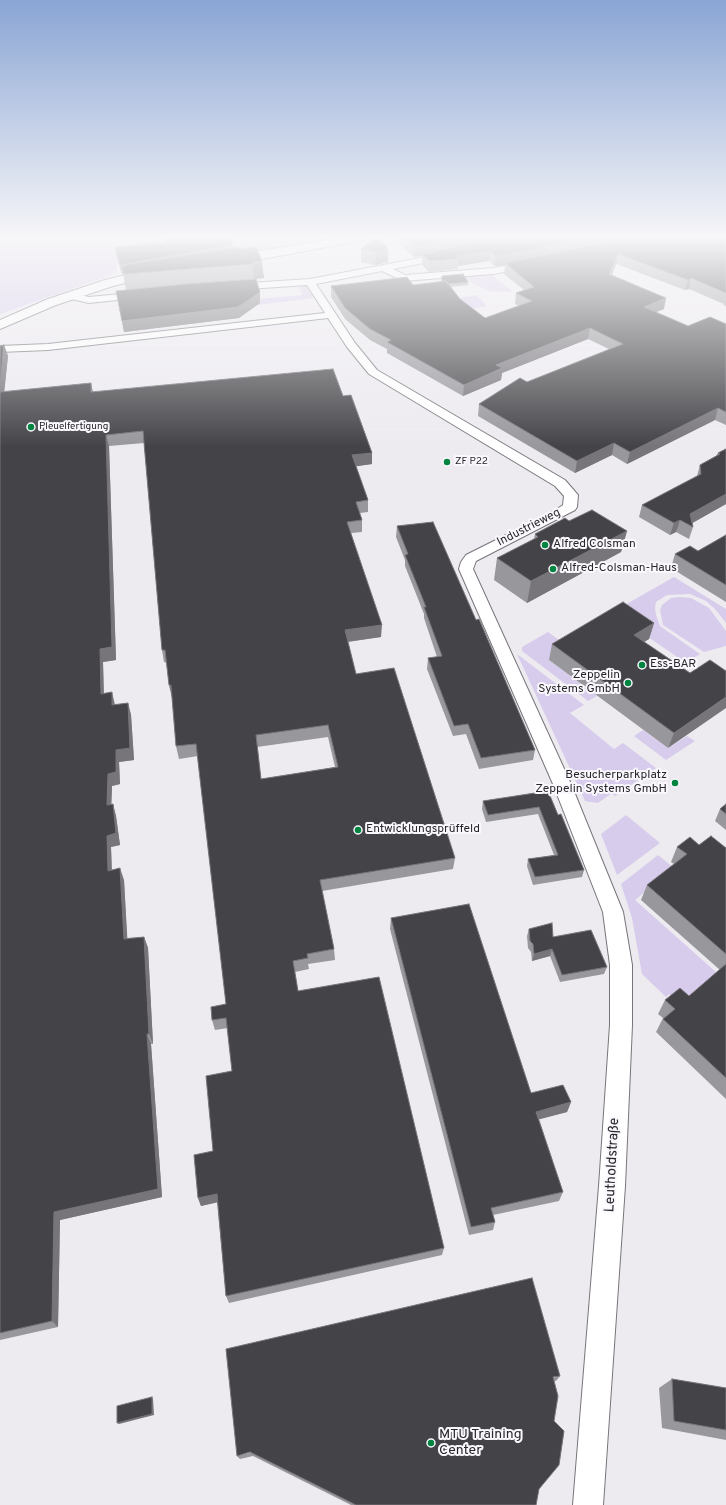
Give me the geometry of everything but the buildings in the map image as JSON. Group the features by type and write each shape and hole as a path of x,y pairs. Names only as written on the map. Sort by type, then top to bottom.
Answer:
{"main road":[{"path":"3,325 42,306"}],"street":[{"name":"Industrieweg","path":"325,306 351,345 373,372 560,483 571,494 570,507 471,558 466,569 581,830"},
{"path":"3,348 48,347 331,315"},
{"name":"Leutholdstraße","path":"581,830 613,912 621,973 621,1025 612,1186 588,1505"}],"shaded area":[{"path":"0,306 22,306 0,314"},
{"path":"468,306 486,306 471,309"},
{"path":"674,577 726,609 726,623 715,609 706,601 690,594 667,595 656,602 656,615 660,626 700,654 686,663 619,617 609,614"},
{"path":"671,598 691,598 709,608 726,631 726,646 704,652 663,625 660,610 662,605"},
{"path":"548,632 570,648 549,660 597,696 588,701 522,651 522,647"},
{"path":"517,654 584,705 570,713 614,749 623,743 656,768 615,796 612,793 598,803 585,801"},
{"path":"643,730 668,748 687,736 695,741 666,760 634,736"},
{"path":"626,815 660,843 617,875 601,834"},
{"path":"658,855 674,868 635,900 717,973 706,981 683,1007 669,994 666,997 642,974 632,918 621,884"}],"place":[{"name":"Pleuelfertigung","path":"31,427"},
{"name":"ZF P22","path":"447,462"},
{"name":"Alfred Colsman","path":"545,545"},
{"name":"Alfred-Colsman-Haus","path":"553,569"},
{"name":"Ess-BAR","path":"642,665"},
{"name":"Zeppelin Systems GmbH","path":"628,683"},
{"name":"Besucherparkplatz Zeppelin Systems GmbH","path":"675,783"},
{"name":"Entwicklungsprüffeld","path":"358,830"},
{"name":"MTU Training Center","path":"431,1443"}]}
